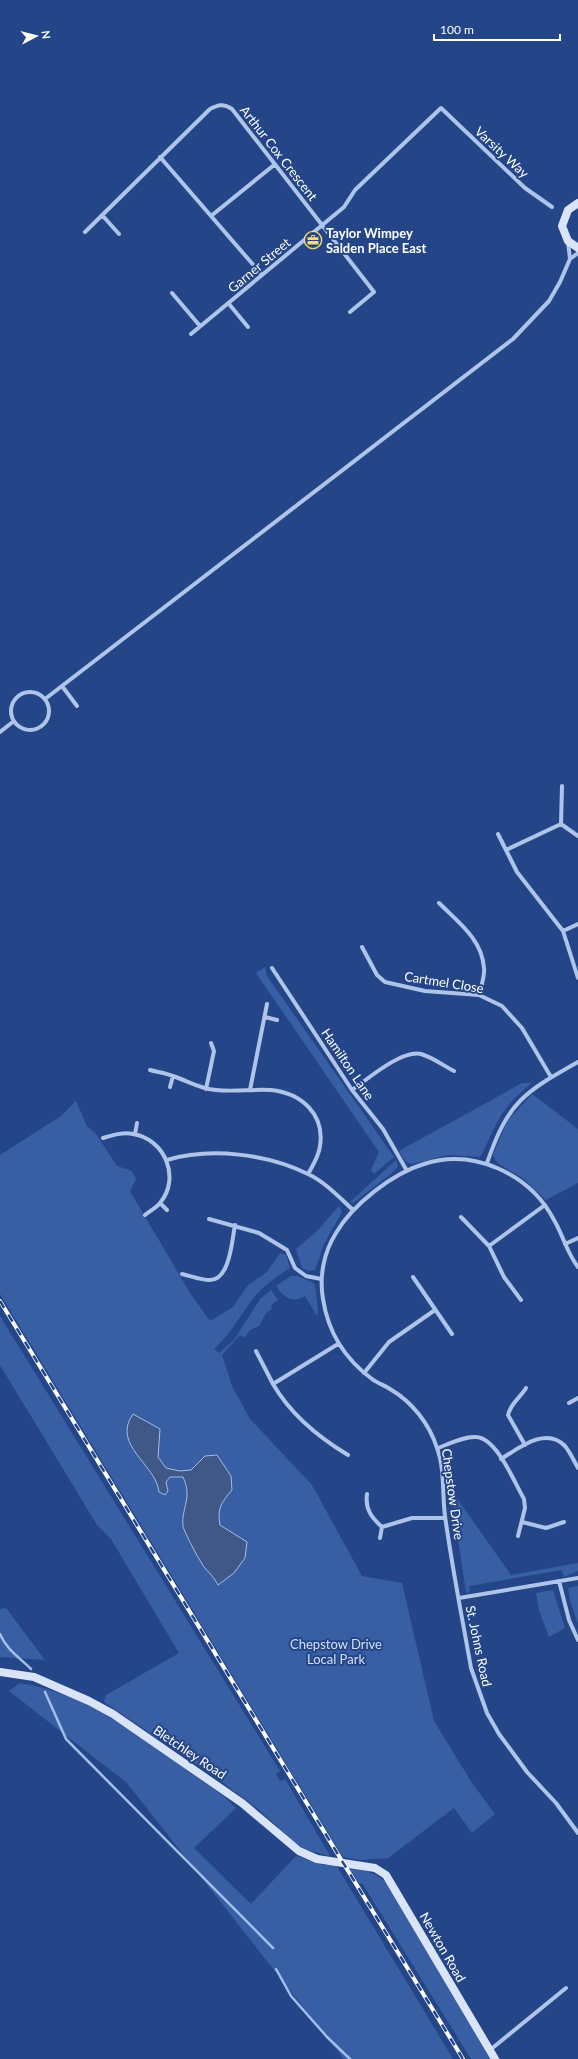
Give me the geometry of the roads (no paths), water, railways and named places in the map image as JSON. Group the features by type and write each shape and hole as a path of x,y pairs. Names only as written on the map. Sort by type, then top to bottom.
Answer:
{"street":[{"name":"Arthur Cox Crescent","path":"85,232 160,157 210,110 220,105 226,105 232,109 274,166 374,292 350,312"},
{"name":"Varsity Way","path":"441,108 525,188 552,207"},
{"name":"Garner Street","path":"191,334 344,207 354,190 441,108"},
{"path":"160,157 262,275"},
{"path":"211,216 274,166"},
{"path":"570,259 568,241 563,231 562,220 568,210 578,203"},
{"path":"102,215 119,234"},
{"path":"568,241 578,248"},
{"path":"45,700 513,339 549,301 560,282 570,259 578,252"},
{"path":"172,293 200,326"},
{"path":"229,304 248,327"},
{"path":"62,686 77,706"},
{"path":"34,692 45,700 49,711 45,722 41,726 30,730 14,721 12,716 13,703 22,694 34,692"},
{"path":"0,732 14,721"},
{"path":"561,824 562,786"},
{"path":"561,824 578,836"},
{"path":"506,850 561,824"},
{"path":"498,834 517,872 563,931 578,978"},
{"path":"439,903 472,935 481,950 484,969 479,995"},
{"path":"563,931 578,924"},
{"name":"Cartmel Close","path":"362,947 377,975 385,982 424,991 479,995 502,1006 522,1028 551,1077"},
{"name":"Hamilton Lane","path":"272,968 352,1090 383,1129 407,1171"},
{"path":"250,1090 268,1004"},
{"path":"265,1017 277,1020"},
{"path":"206,1089 214,1051 211,1042"},
{"path":"352,1090 399,1058 411,1053 423,1054 454,1071"},
{"path":"487,1163 502,1123 512,1109 532,1089 578,1062"},
{"path":"150,1070 173,1076 206,1089 271,1090 287,1093 301,1099 312,1109 318,1121 321,1134 318,1153 308,1174"},
{"path":"170,1087 173,1076"},
{"path":"135,1134 136,1123"},
{"path":"103,1138 125,1133 148,1138 159,1147 167,1160 170,1175 167,1190 160,1203 145,1215"},
{"path":"167,1160 195,1155 224,1154 249,1156 280,1163 308,1174 331,1188 352,1210"},
{"name":"Chepstow Drive","path":"459,1598 445,1518 441,1465 438,1448 431,1433 416,1410 390,1389 373,1380 350,1360 338,1344 330,1329 325,1313 322,1279 325,1258 331,1241 341,1224 352,1210 364,1200 407,1171 424,1164 447,1160 468,1160 487,1163 505,1170 521,1181 545,1205 578,1267"},
{"path":"160,1203 167,1210"},
{"path":"489,1246 545,1205"},
{"path":"460,1217 489,1246 504,1277 520,1300"},
{"path":"209,1219 235,1225 259,1233 287,1250 295,1268 306,1276 322,1279"},
{"path":"182,1274 210,1280 220,1277 226,1269 235,1225"},
{"path":"565,1244 578,1238"},
{"path":"412,1277 452,1334"},
{"path":"364,1373 389,1342 436,1310"},
{"path":"273,1384 338,1344"},
{"path":"256,1351 273,1384 288,1407 314,1433 348,1454"},
{"path":"525,1445 508,1415 510,1407 522,1396 526,1388"},
{"path":"569,1403 578,1398"},
{"path":"438,1448 468,1437 477,1437 488,1440 495,1447 524,1499 525,1508 518,1536"},
{"path":"501,1459 525,1445 544,1437 560,1441 566,1447 578,1468"},
{"path":"367,1494 366,1503 368,1511 382,1526"},
{"path":"382,1526 412,1518 445,1518"},
{"path":"522,1522 546,1528 564,1522"},
{"path":"380,1538 382,1526"},
{"path":"459,1598 578,1578"},
{"path":"559,1581 568,1620 578,1640"},
{"name":"St. Johns Road","path":"459,1598 471,1668 487,1713 512,1754 556,1803 578,1833"},
{"name":"Bletchley Road","path":"0,1672 34,1677 95,1704 113,1714 221,1788 299,1851 317,1859 357,1864"},
{"name":"Newton Road","path":"357,1864 375,1868 390,1879 495,2059"},
{"path":"490,2050 566,1988"}],"waterway":[{"path":"0,1634 10,1649 31,1669"},
{"path":"45,1692 66,1739 273,1948"},
{"path":"276,1969 291,1996 327,2037 350,2059"}],"railway":[{"path":"0,1301 463,2059"}],"place":[{"name":"Taylor Wimpey Salden Place East","path":"313,240"}],"park label":[{"name":"Chepstow Drive Local Park","path":"336,1652"}]}
